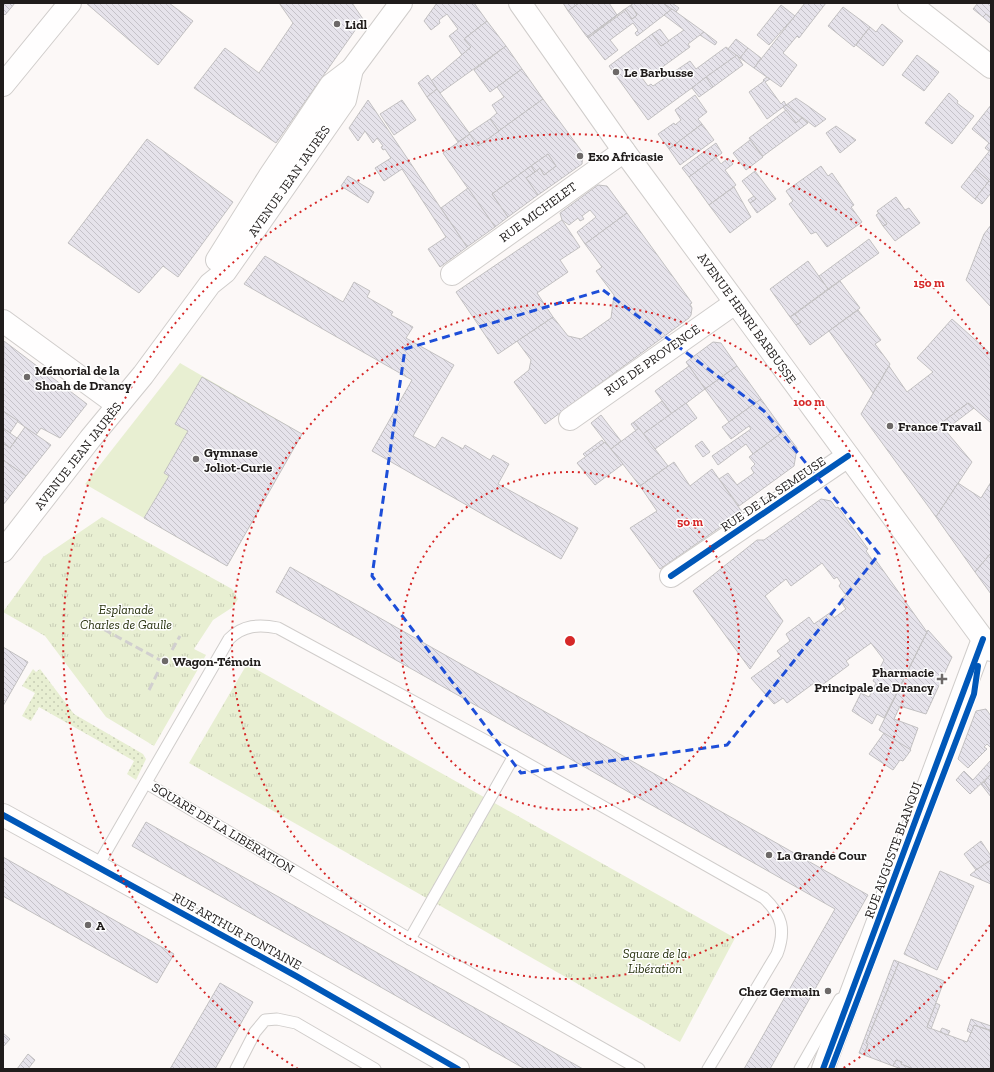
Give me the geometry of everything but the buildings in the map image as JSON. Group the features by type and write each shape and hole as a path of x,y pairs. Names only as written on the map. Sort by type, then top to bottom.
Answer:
{"street":[{"path":"3,85 70,3"},
{"name":"AVENUE JEAN JAURÈS","path":"3,551 143,375 210,284 218,259 269,177 331,85 352,69 401,3"},
{"name":"AVENUE HENRI BARBUSSE","path":"520,3 735,303 987,645"},
{"path":"909,3 991,67"},
{"name":"RUE MICHELET","path":"452,274 624,150"},
{"name":"RUE DE PROVENCE","path":"570,419 735,303"},
{"path":"3,321 118,405"},
{"name":"RUE DE LA SEMEUSE","path":"671,576 848,456"},
{"name":"RUE AUGUSTE BLANQUI","path":"824,1069 868,950 987,645"},
{"name":"RUE ARTHUR FONTAINE","path":"3,815 296,976 458,1069"}],"lane":[{"name":"SQUARE DE LA LIBÉRATION","path":"639,1069 410,939 146,782 229,639 237,631 249,627 260,626 278,628 514,756 764,898 774,907 780,919 782,932 781,943 708,1069"},
{"path":"410,939 514,756"},
{"path":"97,867 146,782"},
{"path":"800,1069 868,950"},
{"path":"236,1069 255,1032 264,1020 277,1019 296,1023 375,1069"}],"highlighted area":[{"path":"603,290 764,411 879,554 727,745 521,773 372,576 405,349"}],"green space":[{"name":"Gymnase Joliot-Curie","path":"180,363 302,434 227,566 85,484"},
{"name":"Esplanade Charles de Gaulle","path":"102,517 232,589 238,599 233,607 213,620 194,649 206,655 154,746 106,717 45,636 3,612 43,557"},
{"name":"Square de la Libération","path":"247,664 735,938 680,1042 189,763"},
{"path":"33,669 36,672 40,669 74,714 143,754 146,759 136,780 127,774 134,761 39,707 31,721 22,716 35,693 22,686"}],"railway":[{"path":"83,618 160,660"},
{"path":"172,650 180,636"},
{"path":"149,690 158,672"}],"cycle path":[{"path":"671,576 848,456"},
{"path":"823,1069 983,639"},
{"path":"831,1069 974,694 978,666"},
{"path":"3,815 296,976 458,1069"}],"place":[{"name":"Lidl","path":"337,24"},
{"name":"Le Barbusse","path":"616,72"},
{"name":"Exo Africasie","path":"580,156"},
{"name":"Mémorial de la Shoah de Drancy","path":"27,377"},
{"name":"France Travail","path":"890,426"},
{"name":"Gymnase Joliot-Curie","path":"196,459"},
{"name":"Wagon-Témoin","path":"165,661"},
{"name":"Pharmacie Principale de Drancy","path":"942,679"},
{"name":"La Grande Cour","path":"769,855"},
{"name":"A","path":"88,925"},
{"name":"Chez Germain","path":"828,991"}]}
